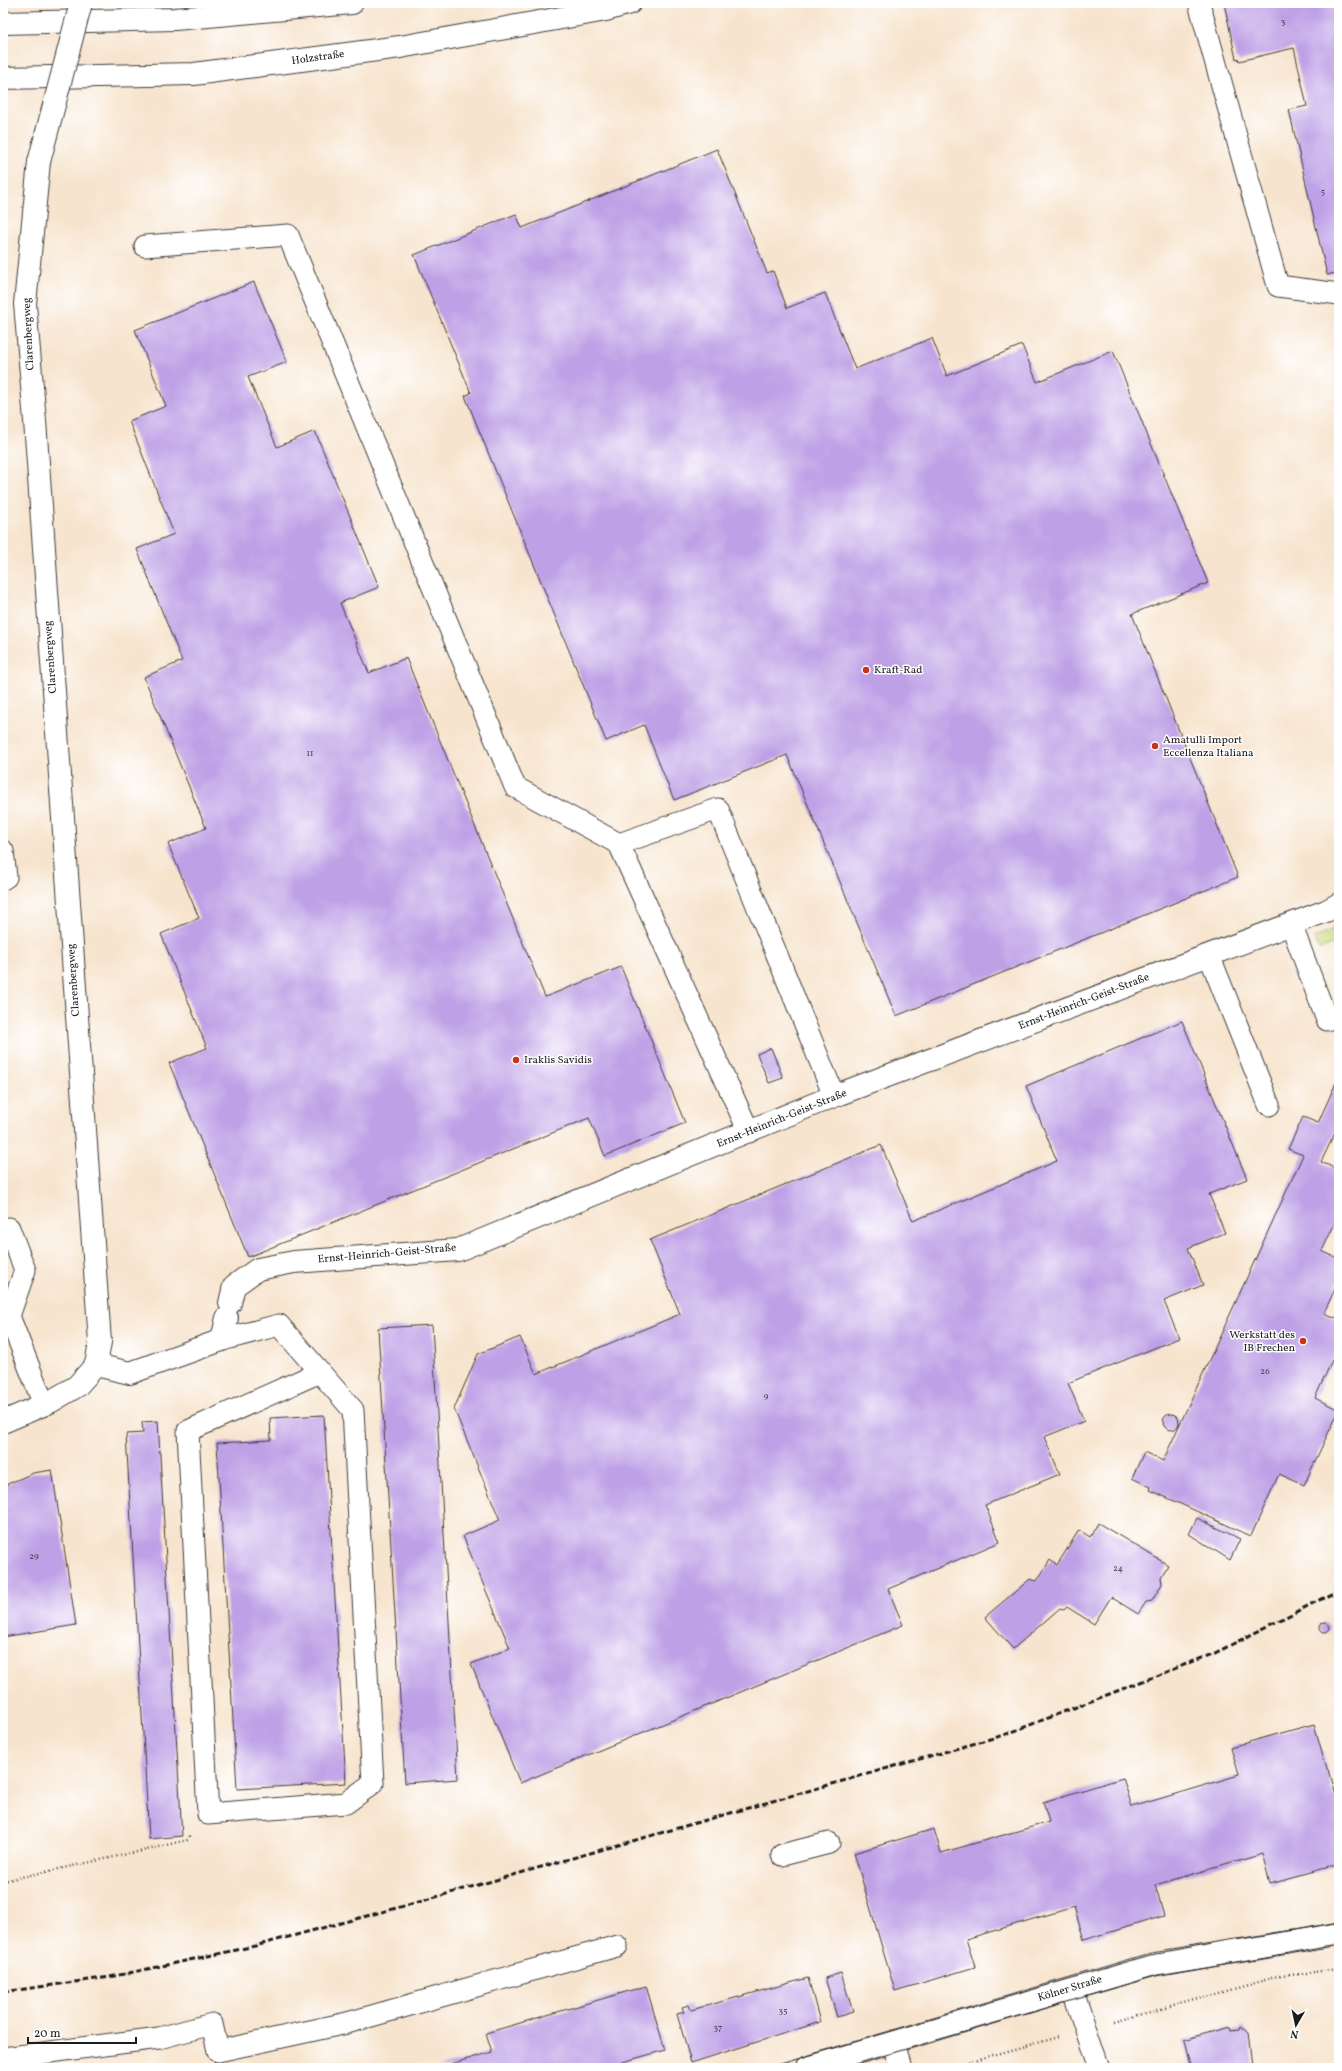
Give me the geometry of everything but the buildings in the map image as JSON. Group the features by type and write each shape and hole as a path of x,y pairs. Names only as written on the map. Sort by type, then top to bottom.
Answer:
{"street":[{"name":"Clarenbergweg","path":"81,3 39,162 25,304 35,421 100,1342 96,1365"},
{"path":"3,23 174,19 352,3"},
{"name":"Holzstraße","path":"3,78 194,74 400,46 606,10 630,3"},
{"name":"Ernst-Heinrich-Geist-Straße","path":"222,1340 234,1286 258,1269 294,1262 458,1250 834,1096 1326,912 1339,904"},
{"path":"3,1422 44,1405 76,1386 96,1365 130,1373 222,1340"},
{"name":"Kölner Straße","path":"806,2068 1154,1964 1339,1934"}],"lane":[{"path":"1199,3 1278,286 1339,294"},
{"path":"145,246 288,235 515,787 619,844 749,1132"},
{"path":"619,844 718,808 834,1096"},
{"path":"3,851 6,877 3,879"},
{"path":"1291,924 1327,1020"},
{"path":"1210,955 1269,1105"},
{"path":"9,1228 25,1270 9,1316 44,1405"},
{"path":"222,1340 279,1325 320,1372 353,1410 373,1783 346,1803 208,1814 188,1431 320,1372"},
{"path":"782,1855 829,1843"},
{"path":"3,2058 159,2038 212,2024 218,2051 347,2023 617,1946"},
{"path":"1072,1988 1099,2068"},
{"path":"893,2043 900,2068"}],"path":[{"path":"3,1881 187,1840 208,1814"},
{"path":"944,2068 1266,1979 1339,1970"}],"green space":[{"path":"1339,926 1339,943 1338,942 1320,950 1314,938"}],"tram line":[{"path":"767,2068 1150,1955 1339,1922"},
{"path":"841,2068 1156,1976 1339,1944"}],"railway":[{"path":"3,1992 110,1977 255,1946 415,1903 1004,1735 1215,1653 1339,1590"}],"place":[{"name":"Kraft-Rad","path":"866,670"},
{"name":"Amatulli Import Eccellenza Italiana","path":"1155,746"},
{"name":"Iraklis Savidis","path":"516,1060"},
{"name":"Werkstatt des IB Frechen","path":"1303,1341"}]}
